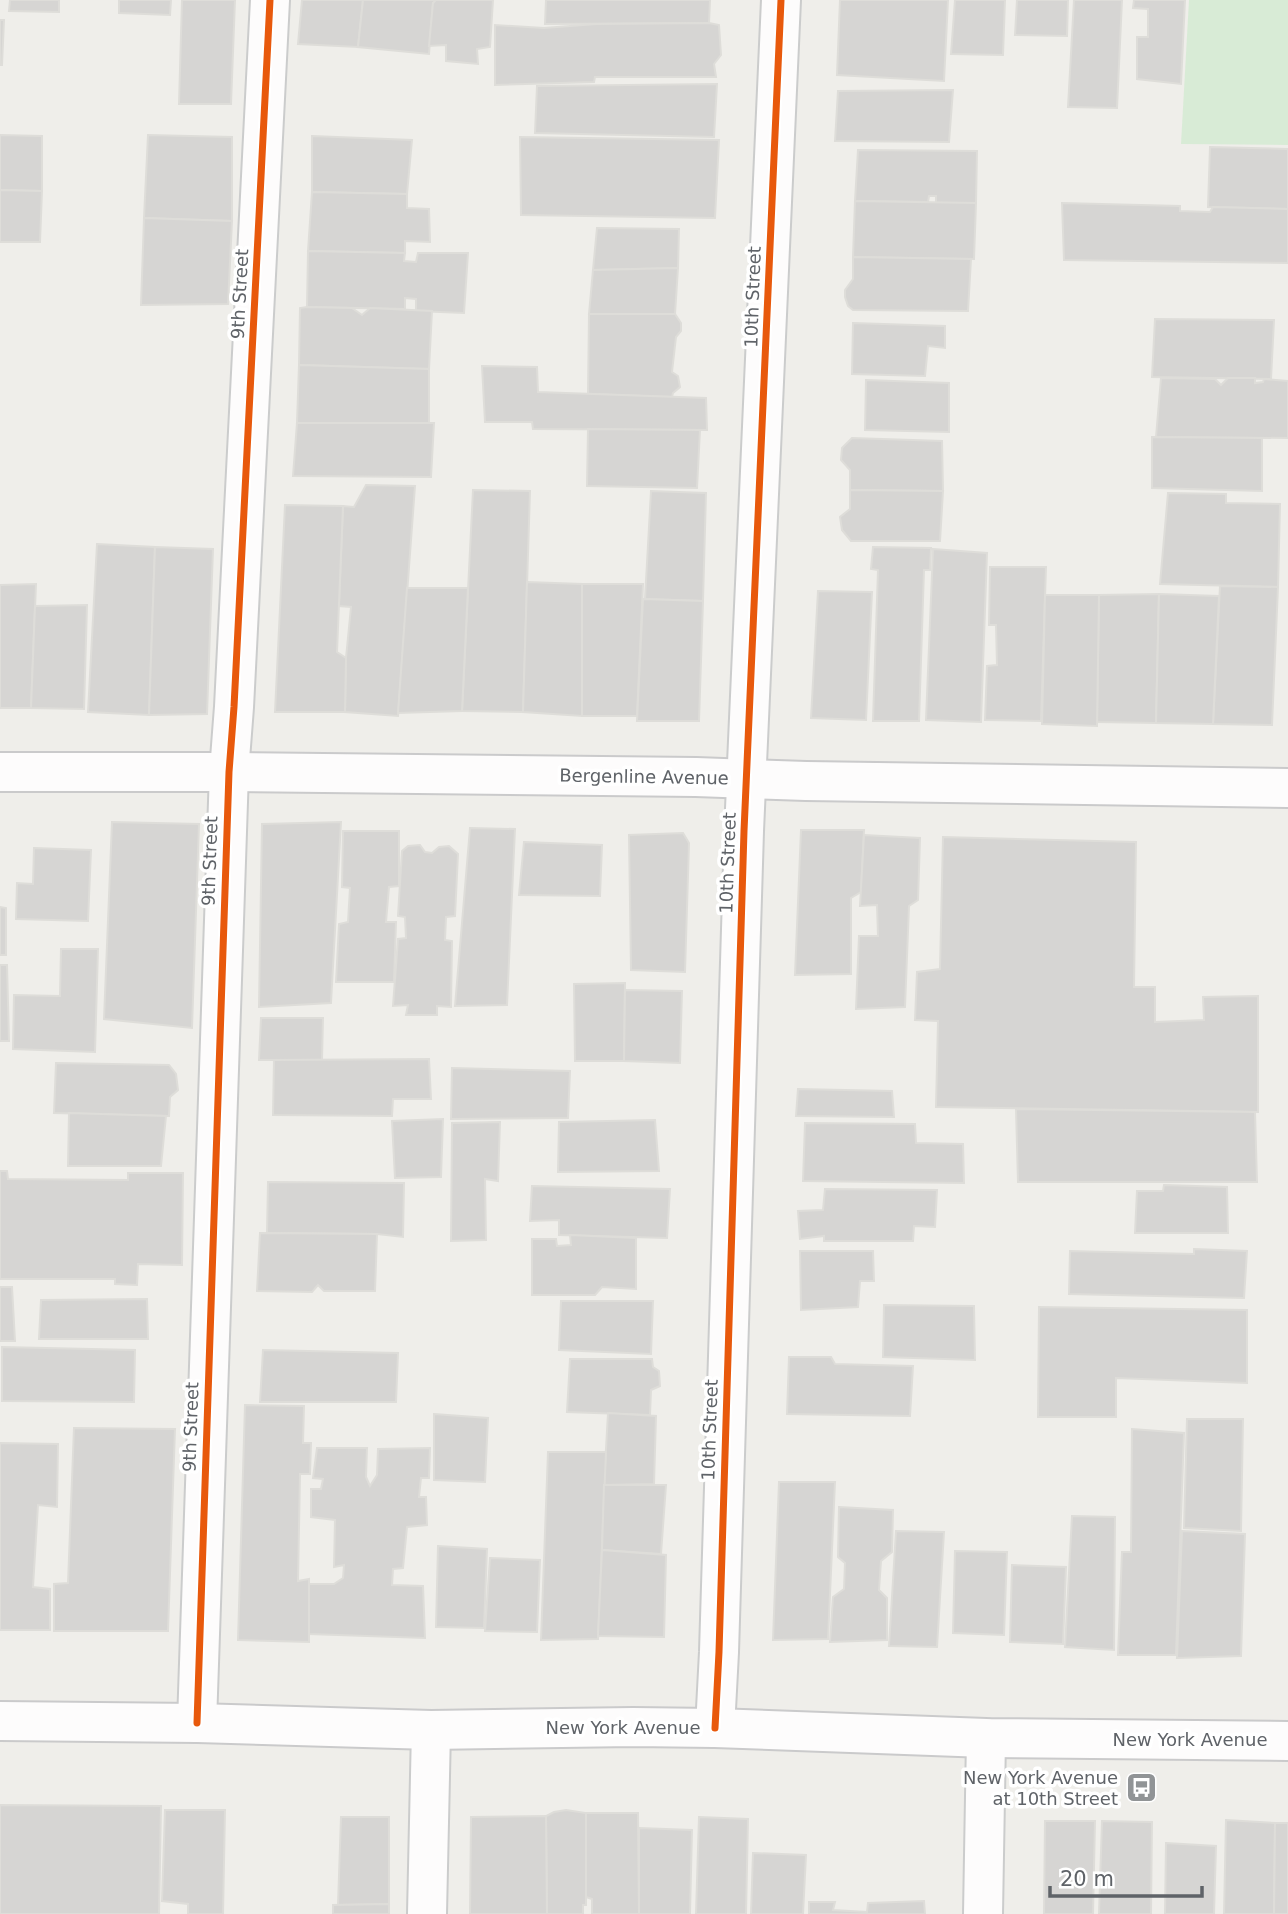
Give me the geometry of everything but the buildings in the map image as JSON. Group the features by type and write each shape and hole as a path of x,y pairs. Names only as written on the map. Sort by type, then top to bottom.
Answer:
{"street":[{"name":"9th Street","path":"197,1723 229,772 270,0"},
{"name":"10th Street","path":"715,1728 747,778 781,0"},
{"name":"Bergenline Avenue","path":"0,772 747,778 1288,788"},
{"name":"New York Avenue","path":"0,1721 197,1723 430,1730 715,1728 986,1738 1288,1741"},
{"path":"427,1914 430,1730"},
{"path":"983,1914 986,1738"}],"green space":[{"path":"1189,0 1288,0 1288,145 1181,144"}],"cycle path":[{"path":"197,1723 229,772 270,0"},
{"path":"715,1728 744,831 781,0"}],"place":[{"name":"New York Avenue at 10th Street","path":"1141,1788"}]}
